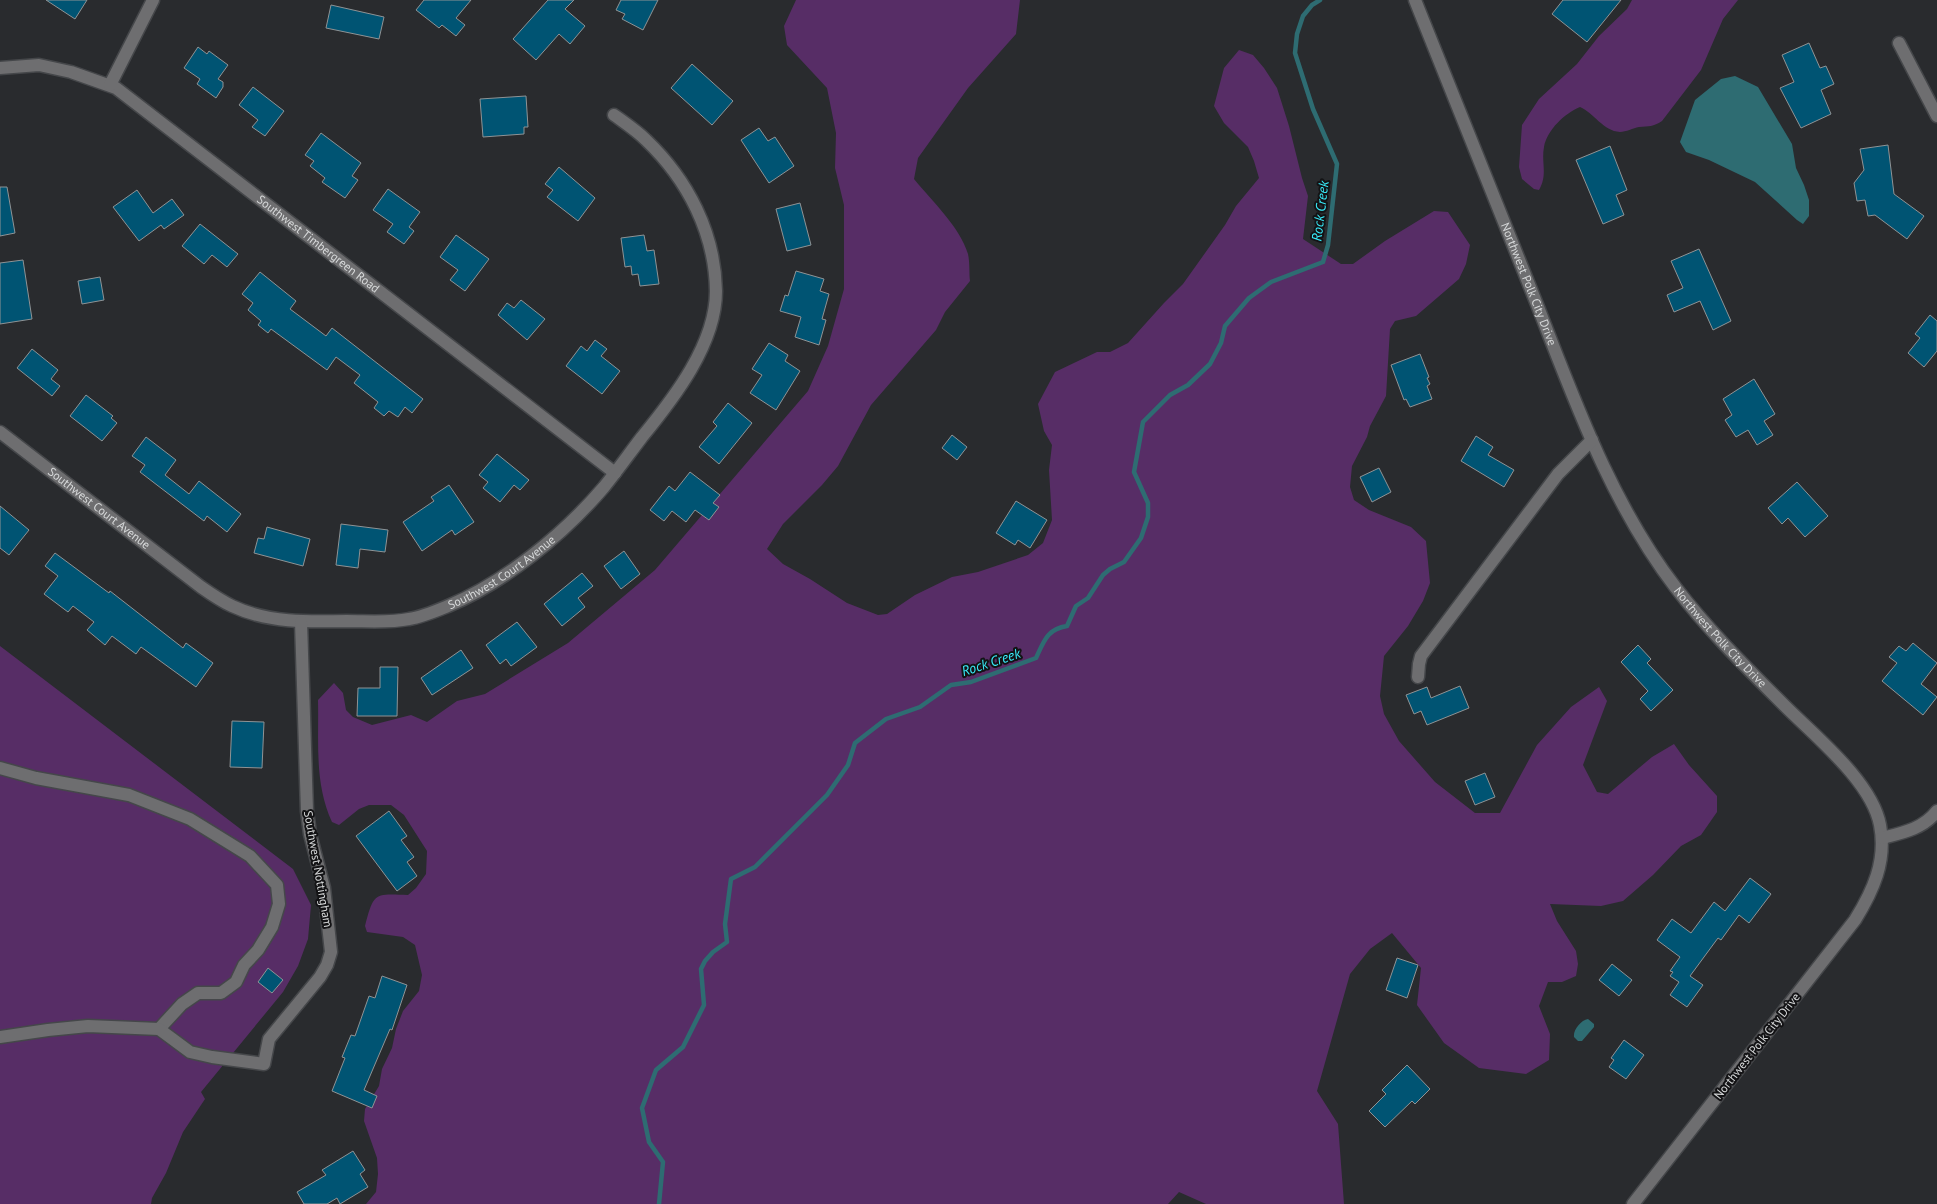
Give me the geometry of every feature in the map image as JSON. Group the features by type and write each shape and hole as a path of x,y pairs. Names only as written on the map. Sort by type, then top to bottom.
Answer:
{"street":[{"path":"110,85 153,0"},
{"name":"Northwest Polk City Drive","path":"1415,0 1592,440 1623,507 1662,568 1718,638 1851,773 1871,801 1880,825 1882,838 1879,872 1869,897 1855,920 1633,1204"},
{"path":"1899,43 1937,116"},
{"name":"Southwest Timbergreen Road","path":"0,68 39,65 71,72 110,85 124,94 615,473"},
{"name":"Southwest Court Avenue","path":"0,432 201,587 231,606 247,612 281,620 301,622 410,619 465,599 495,582 542,547 584,508 615,473 688,375 710,328 716,293 713,261 705,228 691,196 668,164 646,140 614,115"},
{"path":"1418,677 1421,656 1558,474 1592,440"},
{"name":"Southwest Nottingham","path":"159,1029 190,1052 264,1064 269,1039 320,977 327,965 330,952 324,888 310,834 307,811 301,622"},
{"path":"0,768 36,778 129,795 190,819 250,856 277,885 279,904 272,927 258,950 244,965 236,982 221,993 198,993 182,1004 159,1029 88,1026 0,1037"},
{"path":"1882,838 1919,827 1931,819 1937,811"}],"shaded area":[{"path":"796,0 1020,0 1016,34 968,88 918,158 914,179 959,234 968,254 970,281 945,312 936,330 871,405 838,466 783,524 767,549 783,564 847,603 878,615 887,614 915,595 952,577 978,572 1028,555 1043,543 1052,520 1049,470 1052,445 1044,431 1038,404 1055,372 1097,352 1110,352 1128,343 1183,284 1225,225 1236,206 1259,178 1248,147 1224,123 1214,106 1224,68 1239,50 1253,55 1277,88 1308,196 1303,239 1341,264 1353,264 1385,241 1434,211 1448,212 1470,245 1466,264 1459,279 1416,316 1395,321 1390,329 1386,396 1352,466 1350,487 1354,500 1369,510 1411,527 1426,541 1430,583 1423,601 1408,626 1384,656 1380,696 1384,714 1399,741 1435,782 1475,813 1500,813 1537,745 1571,707 1599,687 1607,701 1583,765 1597,792 1608,794 1652,757 1674,744 1689,765 1717,796 1717,812 1701,835 1681,846 1653,875 1623,901 1601,906 1550,904 1557,921 1576,951 1578,964 1576,976 1562,982 1548,982 1539,1006 1550,1034 1549,1060 1526,1074 1479,1068 1444,1043 1417,1005 1421,968 1392,933 1370,949 1350,974 1317,1091 1338,1124 1344,1204 1206,1204 1179,1192 1168,1204 366,1204 376,1192 378,1174 377,1158 364,1121 365,1109 379,1086 382,1069 392,1048 396,1029 403,1011 419,991 422,975 415,945 403,937 367,932 365,926 371,907 377,897 382,895 408,895 416,888 426,874 427,851 404,815 391,805 369,805 359,809 339,825 332,822 322,792 320,777 318,700 334,683 343,693 346,710 353,717 372,725 411,715 427,722 457,701 485,694 568,643 655,570 808,391 828,346 844,289 844,205 835,168 836,133 827,88 787,45 784,26"},
{"path":"1632,0 1738,0 1723,19 1701,70 1662,121 1653,125 1620,132 1609,129 1580,107 1574,110 1563,118 1549,134 1543,153 1544,174 1542,184 1539,190 1534,189 1522,179 1519,167 1522,125 1539,99 1577,64 1599,36 1627,9"},
{"path":"0,646 293,869 311,905 308,939 298,966 283,992 201,1092 205,1099 183,1132 166,1173 152,1198 151,1204 0,1204"}],"water":[{"path":"1735,76 1758,87 1792,144 1796,168 1809,200 1809,216 1803,224 1755,182 1709,160 1686,152 1680,142 1695,100 1721,79"},
{"path":"1588,1019 1594,1024 1594,1027 1582,1041 1578,1041 1574,1037 1576,1028 1580,1023"}],"building":[{"path":"46,0 87,0 75,19"},
{"path":"424,0 471,0 456,18 465,25 456,36 442,25 439,28 416,10"},
{"path":"548,0 574,0 565,9 585,26 570,44 559,34 536,60 513,39"},
{"path":"621,0 658,0 643,30 622,19 625,14 616,10"},
{"path":"1563,0 1621,0 1587,42 1552,14"},
{"path":"331,5 384,17 379,39 326,28"},
{"path":"1809,43 1820,68 1826,66 1834,84 1821,90 1831,114 1801,128 1780,88 1794,82 1782,55"},
{"path":"198,47 207,54 209,51 228,65 218,79 223,82 223,87 216,98 197,84 200,79 184,68"},
{"path":"692,64 733,101 712,125 671,88"},
{"path":"253,87 284,111 265,136 252,127 258,120 239,105"},
{"path":"526,96 528,127 524,127 524,134 483,137 480,99"},
{"path":"759,128 768,141 775,137 794,166 769,183 741,140"},
{"path":"321,133 361,163 352,176 358,180 345,198 322,182 325,178 310,166 314,161 305,155"},
{"path":"1888,145 1894,194 1924,216 1907,239 1875,215 1868,216 1865,200 1857,201 1854,183 1864,170 1860,149"},
{"path":"1610,146 1627,190 1616,195 1624,215 1603,224 1576,160"},
{"path":"559,167 595,198 578,221 547,197 553,190 545,184"},
{"path":"0,187 7,187 15,233 0,236"},
{"path":"388,189 420,212 409,227 414,231 404,244 387,232 393,224 373,210"},
{"path":"137,190 153,213 172,199 184,215 164,229 161,225 139,241 113,207"},
{"path":"800,203 811,245 787,251 776,209"},
{"path":"200,224 238,254 227,267 212,255 204,264 182,246"},
{"path":"456,235 489,259 465,291 450,280 458,270 440,257"},
{"path":"644,235 647,251 654,250 659,284 640,286 638,274 632,275 631,266 625,267 621,238"},
{"path":"1699,249 1731,321 1713,330 1700,301 1674,312 1667,295 1683,288 1671,261"},
{"path":"23,260 32,319 0,324 0,263"},
{"path":"796,271 824,279 820,291 829,294 822,319 826,320 819,345 795,337 801,317 780,311 785,295 788,296"},
{"path":"260,272 296,301 290,309 326,336 332,328 423,399 412,413 405,407 398,417 389,411 384,416 374,408 378,402 354,383 360,375 336,357 327,370 271,329 268,333 258,325 261,321 248,310 253,303 242,294"},
{"path":"100,277 104,300 82,304 78,281"},
{"path":"521,300 545,319 527,340 498,315 507,303 514,308"},
{"path":"1930,315 1937,321 1937,351 1924,367 1908,353 1920,338 1915,334"},
{"path":"595,340 607,349 601,356 620,371 602,394 566,366 581,346 587,351"},
{"path":"769,343 788,355 785,361 800,371 776,410 750,393 762,375 752,369"},
{"path":"32,349 58,370 51,379 60,386 52,396 17,368"},
{"path":"1420,354 1429,377 1427,378 1430,384 1427,386 1432,399 1410,407 1406,399 1404,400 1391,365"},
{"path":"1754,379 1775,414 1764,421 1773,435 1757,445 1748,430 1736,437 1725,420 1732,415 1723,399"},
{"path":"86,395 113,416 111,418 117,423 102,441 70,416"},
{"path":"728,403 752,423 719,464 699,447 717,426 713,422"},
{"path":"952,435 967,447 957,460 942,448"},
{"path":"1476,436 1493,447 1488,455 1514,470 1504,487 1461,461"},
{"path":"146,437 176,460 165,475 189,494 199,481 241,514 227,532 207,516 204,521 140,472 145,465 132,456"},
{"path":"497,454 529,480 520,490 514,485 500,502 483,488 488,482 479,475"},
{"path":"1379,468 1391,492 1372,502 1360,477"},
{"path":"690,472 720,495 713,503 719,507 709,520 695,510 686,522 672,511 664,521 650,510 669,486 675,491"},
{"path":"1797,482 1828,516 1805,537 1788,518 1782,524 1768,508"},
{"path":"449,485 474,522 455,535 452,530 422,551 403,522 434,501 431,497"},
{"path":"1016,501 1047,520 1030,548 1018,540 1015,545 996,533"},
{"path":"0,506 29,530 9,555 0,548"},
{"path":"341,524 388,530 385,552 360,549 358,568 336,565"},
{"path":"267,527 310,539 303,566 254,553 258,538 264,539"},
{"path":"624,551 640,574 621,589 604,566"},
{"path":"55,553 109,593 110,591 183,648 186,643 213,663 196,687 141,647 136,654 112,636 105,645 87,630 94,622 73,606 68,612 44,594 58,576 45,566"},
{"path":"582,573 593,586 578,598 585,607 562,626 544,604"},
{"path":"517,622 537,647 511,666 506,659 500,664 486,645"},
{"path":"1913,643 1937,663 1921,684 1937,697 1923,715 1882,681 1897,663 1889,657 1899,646 1906,651"},
{"path":"1638,645 1651,659 1647,663 1673,690 1651,711 1640,699 1648,691 1621,662"},
{"path":"461,650 473,668 432,695 421,678"},
{"path":"380,667 398,667 397,716 357,716 358,688 380,688"},
{"path":"1460,686 1469,708 1427,725 1421,711 1414,714 1406,695 1427,687 1431,698"},
{"path":"232,721 264,722 262,768 230,767"},
{"path":"1485,773 1495,797 1475,805 1465,781"},
{"path":"389,811 407,836 401,840 414,857 407,862 417,876 397,891 356,836"},
{"path":"1750,878 1771,894 1749,923 1739,915 1721,940 1718,938 1690,976 1703,985 1687,1007 1670,995 1679,982 1670,976 1673,972 1670,971 1680,957 1657,940 1672,919 1691,933 1714,902 1725,911"},
{"path":"1397,958 1418,965 1407,998 1386,990"},
{"path":"1612,964 1632,980 1619,996 1599,980"},
{"path":"268,968 283,980 272,993 258,982"},
{"path":"382,976 407,985 392,1030 390,1029 364,1090 377,1096 372,1108 332,1091 345,1058 342,1057 351,1035 355,1036 369,996 375,998"},
{"path":"1624,1040 1644,1055 1626,1079 1609,1067 1614,1060 1611,1058"},
{"path":"1407,1065 1430,1089 1415,1104 1412,1101 1385,1127 1369,1111 1386,1094 1382,1090"},
{"path":"353,1151 365,1170 360,1174 368,1187 340,1204 337,1198 327,1204 304,1204 297,1192 326,1175 322,1170"}],"waterway":[{"name":"Rock Creek","path":"659,1204 663,1162 649,1142 642,1108 656,1070 683,1047 704,1005 701,969 713,952 727,942 725,924 731,879 755,867 827,795 848,765 855,743 886,719 920,707 951,685 971,682 1036,658 1047,637 1055,630 1067,626 1076,606 1088,598 1103,575 1124,562 1141,538 1148,517 1148,503 1134,472 1143,422 1170,395 1188,385 1210,364 1221,343 1225,326 1249,298 1271,282 1323,262 1328,245 1337,164 1313,109 1295,53 1297,34 1303,16 1312,5 1320,0"}]}
